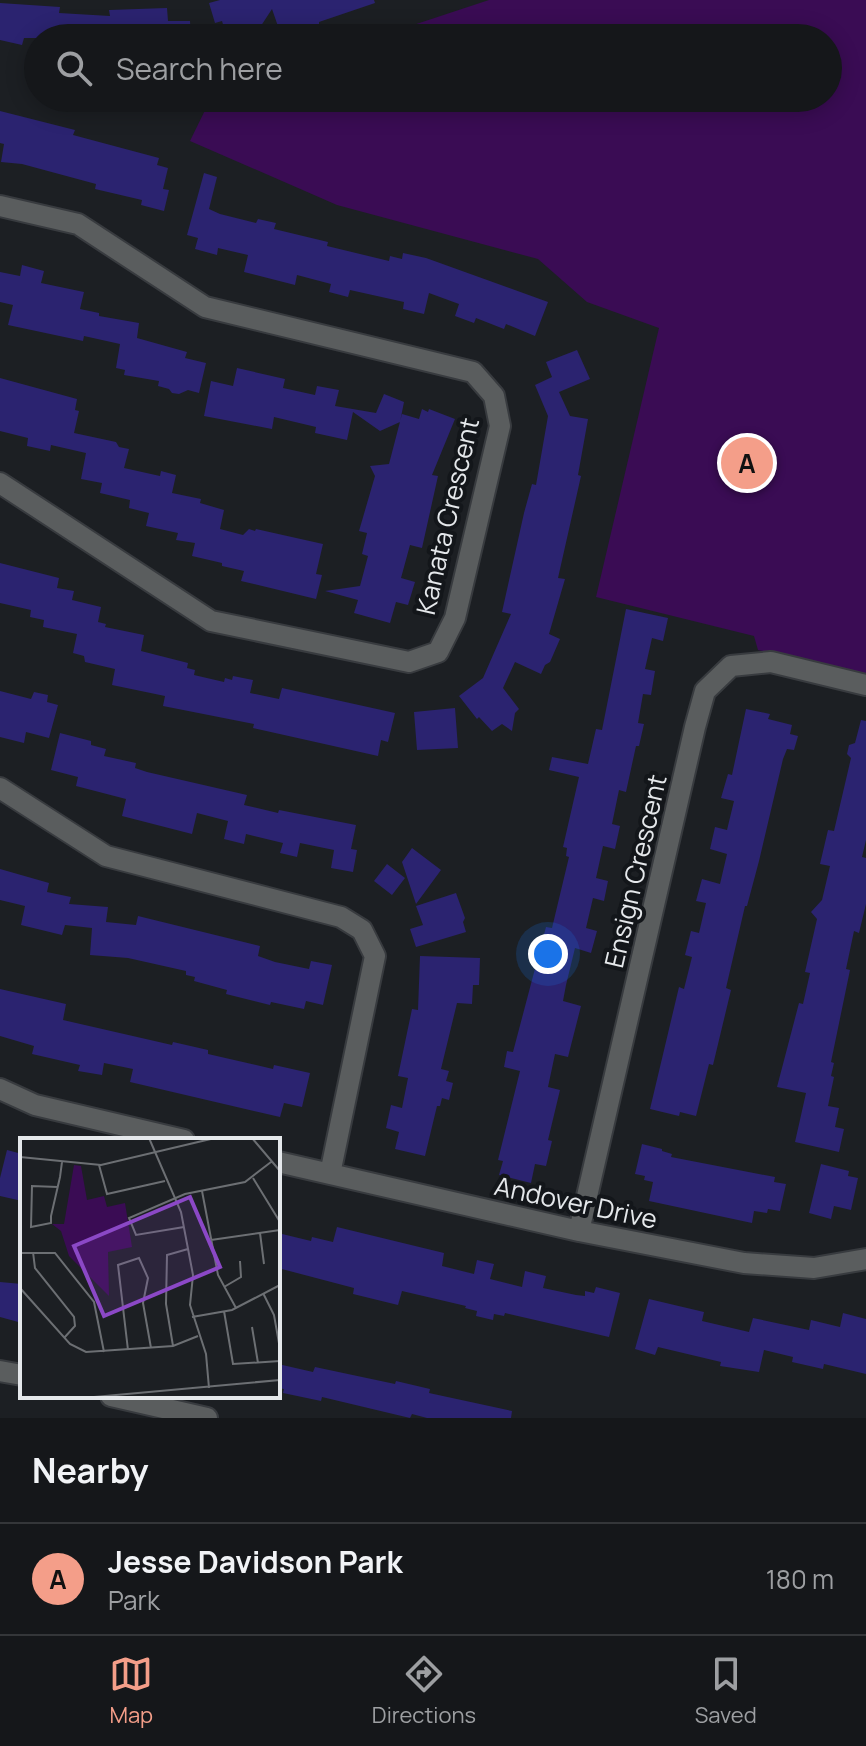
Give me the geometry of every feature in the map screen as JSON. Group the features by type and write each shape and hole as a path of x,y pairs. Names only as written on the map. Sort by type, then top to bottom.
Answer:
{"street":[{"name":"Kanata Crescent","path":"0,206 78,224 205,307 473,372 494,396 500,426 455,618 438,652 409,662 211,621 0,483"},
{"name":"Ensign Crescent","path":"579,1231 705,691 731,666 771,662 866,685"},
{"path":"0,788 106,856 341,917 362,930 375,956 330,1174"},
{"path":"0,1089 35,1105 175,1138"},
{"name":"Andover Drive","path":"280,1162 579,1231 744,1263 814,1268 866,1259"},
{"path":"0,1371 20,1375"},
{"path":"120,1398 207,1418"}],"shaded area":[{"path":"489,0 866,0 866,674 758,650 754,636 596,597 659,328 587,302 538,259 337,205 190,141 204,112 842,112 842,24 416,24"}],"building":[{"path":"220,0 374,0 375,3 319,24 277,24 272,9 262,24 223,24 222,21 215,23 209,3"},
{"path":"0,3 60,7 59,13 110,16 109,10 167,8 168,21 190,21 190,24 24,24 22,45 0,40"},
{"path":"0,111 75,130 73,135 159,158 157,165 168,168 163,189 169,190 164,211 141,205 142,200 95,189 96,184 22,164 1,162 4,144 0,143"},
{"path":"204,173 217,177 209,209 220,214 256,223 258,219 276,223 274,229 389,261 390,256 402,259 403,253 426,258 548,302 535,336 506,324 504,329 476,318 474,323 455,316 459,304 429,293 424,314 403,309 404,302 350,290 348,297 329,292 331,284 297,275 295,285 244,272 248,255 218,248 217,255 195,249 198,238 187,235"},
{"path":"22,265 44,271 41,283 84,292 80,309 99,313 99,316 139,323 137,338 187,352 185,358 206,363 199,393 188,390 172,393 158,386 159,381 124,375 125,370 116,368 120,344 84,336 83,341 8,325 13,305 0,302 0,272 20,276"},
{"path":"577,350 590,379 559,392 570,416 588,419 578,475 581,476 558,578 565,579 549,634 560,639 541,674 515,662 503,688 519,709 515,713 512,731 502,724 492,731 479,717 477,719 459,696 483,678 511,614 502,612 524,513 532,484 536,485 548,416 535,385 552,377 546,362"},
{"path":"237,368 285,379 283,388 315,395 317,386 339,390 335,406 376,413 384,394 404,402 400,422 380,431 353,412 347,440 315,433 316,427 274,417 272,429 204,416 211,381 233,386"},
{"path":"0,378 77,399 75,410 79,411 74,433 116,442 119,447 129,449 124,468 160,476 161,471 176,475 172,493 201,499 200,503 224,510 220,529 243,535 249,529 256,529 323,544 316,574 322,575 316,599 241,581 244,571 192,556 195,543 176,540 178,533 146,526 149,513 129,508 130,500 100,493 102,483 81,479 86,453 51,445 50,451 27,446 28,438 0,431"},
{"path":"422,409 455,419 432,475 438,476 422,548 410,545 401,578 415,582 408,605 396,602 390,623 354,613 358,600 325,591 360,586 368,556 362,554 367,533 359,531 375,476 370,466 389,464 402,414 419,419"},
{"path":"0,563 59,578 57,588 74,591 72,600 101,607 98,622 106,624 105,627 144,635 141,651 188,663 187,668 195,670 194,675 224,682 225,678 232,680 233,676 253,680 250,693 279,699 282,688 395,713 388,742 381,740 378,756 253,728 254,724 163,706 165,696 112,685 115,669 85,662 84,656 73,653 77,634 43,627 44,620 30,617 31,610 0,603"},
{"path":"626,609 668,618 663,641 652,638 645,669 655,671 651,695 643,694 638,723 644,724 639,746 636,746 626,792 619,790 612,824 620,826 615,849 603,846 596,878 608,881 604,901 593,898 586,928 597,931 591,953 575,948 566,985 563,1001 581,1006 568,1057 555,1054 548,1087 560,1090 548,1140 552,1141 546,1166 535,1164 531,1183 499,1175 503,1161 498,1160 520,1071 504,1067 507,1051 513,1052 546,927 552,928 569,857 566,856 567,848 563,847 579,777 549,770 552,757 588,764 596,729 602,730"},
{"path":"0,691 31,699 34,692 48,695 47,702 58,705 49,738 26,732 24,743 0,737"},
{"path":"455,708 458,748 417,750 414,712"},
{"path":"746,709 770,714 768,719 792,725 790,734 798,736 794,750 787,749 783,759 745,906 726,988 731,990 713,1065 709,1064 696,1116 680,1112 679,1116 650,1109 679,987 684,989 692,957 685,955 691,931 699,933 706,903 696,901 702,879 720,884 727,854 710,849 715,827 727,830 734,801 721,798 728,774 732,775"},
{"path":"861,720 866,721 866,840 862,857 866,858 866,904 859,933 854,931 846,969 850,970 831,1062 834,1063 831,1076 834,1077 828,1106 839,1108 835,1127 844,1129 839,1152 795,1142 806,1093 777,1087 810,973 805,972 817,919 811,912 822,900 830,866 820,864 828,830 834,831 851,758 847,754 849,745 855,743"},
{"path":"60,733 91,741 91,745 106,749 104,756 136,763 135,768 147,772 247,795 244,805 356,825 351,849 357,850 353,872 331,868 334,850 300,843 297,857 280,853 283,843 246,834 244,844 224,839 228,821 197,813 192,834 122,816 126,799 76,786 78,777 51,770"},
{"path":"412,848 441,870 416,904 402,862"},
{"path":"387,864 405,878 392,895 374,881"},
{"path":"0,869 49,883 47,892 71,897 69,904 108,907 106,922 136,925 138,916 260,946 258,956 275,962 309,969 311,961 332,965 323,1005 306,1001 304,1009 271,1002 270,1005 226,994 227,990 194,981 195,977 186,975 186,971 128,958 90,955 92,928 65,925 62,935 21,925 25,906 0,900"},
{"path":"456,893 465,918 466,932 416,947 410,929 423,925 416,906"},
{"path":"420,956 480,958 479,985 473,985 472,1004 457,1003 441,1069 449,1071 446,1081 453,1083 449,1100 442,1098 440,1106 437,1106 425,1156 395,1149 399,1132 386,1128 391,1105 402,1108 408,1078 398,1076 412,1009 418,1010"},
{"path":"0,989 66,1004 63,1020 208,1050 208,1054 273,1069 274,1065 310,1073 302,1107 284,1103 280,1117 130,1082 133,1069 104,1063 102,1075 78,1071 80,1065 32,1054 34,1046 0,1036"},
{"path":"642,1144 662,1149 672,1154 671,1157 775,1177 774,1182 786,1184 780,1211 754,1211 752,1223 649,1201 653,1182 635,1174"},
{"path":"7,1150 20,1153 20,1201 0,1196 0,1178"},
{"path":"821,1164 849,1171 848,1176 858,1178 851,1210 834,1206 831,1219 809,1213"},
{"path":"337,1227 444,1253 442,1266 474,1274 477,1260 494,1264 490,1279 522,1287 525,1271 546,1276 543,1288 585,1296 585,1291 594,1293 596,1287 620,1293 609,1337 505,1313 504,1316 494,1314 493,1320 476,1316 477,1311 466,1306 402,1291 398,1305 353,1294 354,1288 280,1269 280,1233 311,1241 312,1237 333,1242"},
{"path":"0,1282 20,1284 20,1322 0,1317"},
{"path":"649,1299 704,1312 702,1321 749,1332 753,1318 809,1330 811,1320 840,1327 843,1313 866,1319 866,1374 824,1364 823,1369 792,1362 793,1357 764,1350 759,1372 720,1366 721,1362 658,1347 655,1355 635,1349"},
{"path":"280,1364 313,1372 315,1367 395,1384 396,1381 430,1389 429,1393 512,1411 511,1418 427,1418 412,1414 410,1418 322,1397 321,1401 283,1393 284,1389 280,1388"}],"place":[{"name":"Jesse Davidson Park","path":"747,463"}]}
